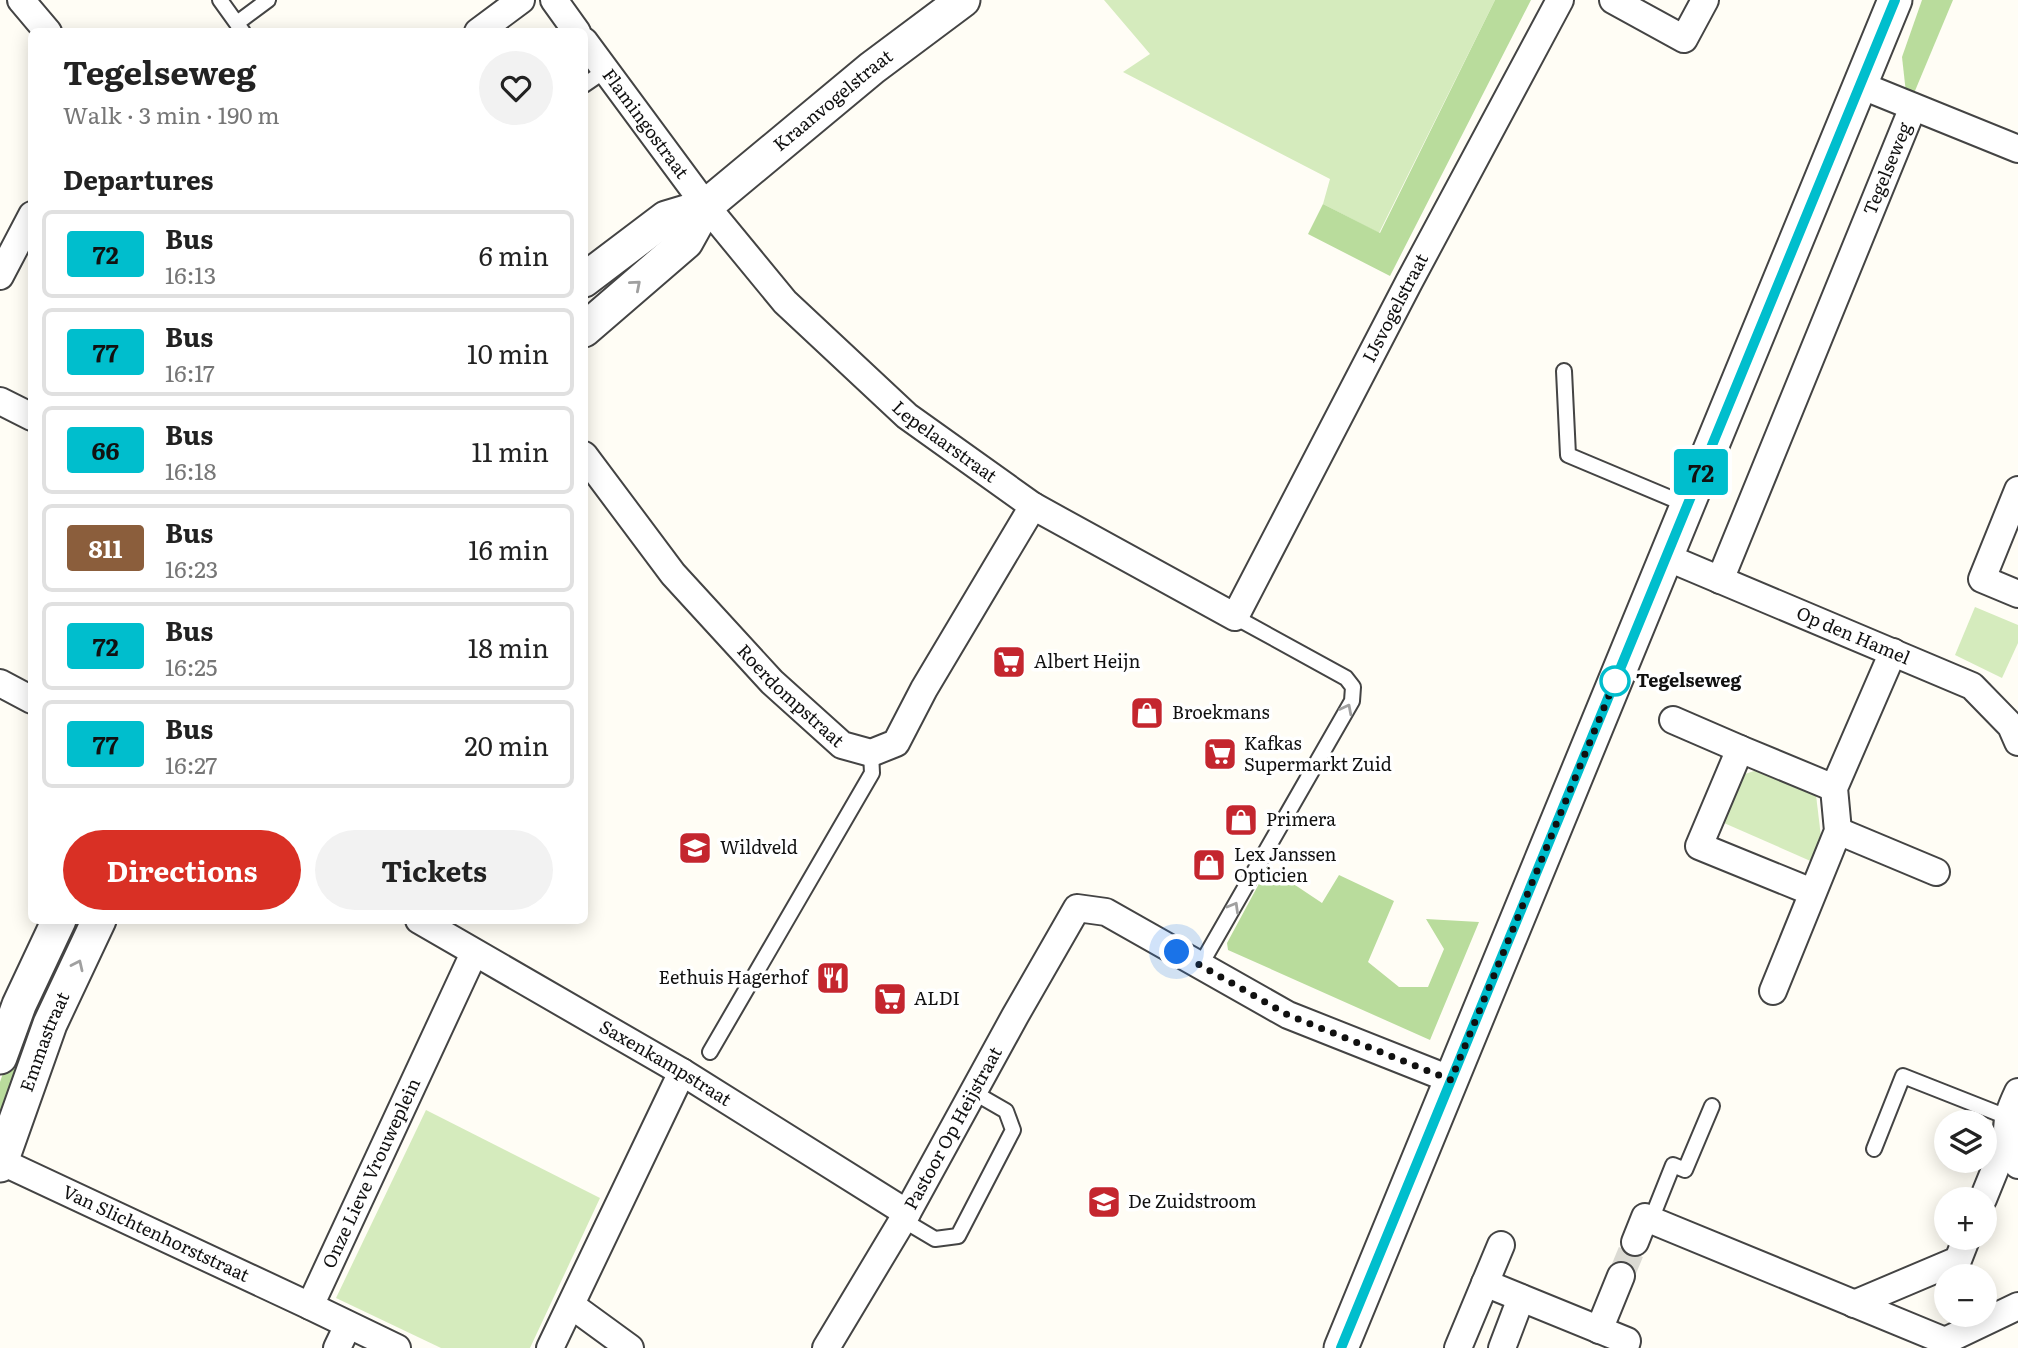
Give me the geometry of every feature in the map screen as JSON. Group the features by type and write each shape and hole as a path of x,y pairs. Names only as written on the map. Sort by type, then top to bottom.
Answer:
{"street":[{"path":"21,0 45,28"},
{"path":"483,28 520,0"},
{"path":"554,0 574,28"},
{"name":"Kraanvogelstraat","path":"588,327 686,242 706,206 872,68 962,0"},
{"name":"IJsvogelstraat","path":"1235,617 1560,0"},
{"path":"1613,0 1684,39 1705,0"},
{"path":"1341,1348 1895,0"},
{"name":"Flamingostraat","path":"588,46 706,206"},
{"path":"1860,85 2018,149"},
{"name":"Tegelseweg","path":"1720,580 1913,107"},
{"name":"Kraanvogelstraat","path":"588,278 666,218 706,206"},
{"name":"Lepelaarstraat","path":"706,206 785,302 907,416 1033,506 1235,617"},
{"path":"0,276 28,223"},
{"path":"0,401 28,415"},
{"name":"Roerdompstraat","path":"588,460 673,574 772,682 842,745 871,753"},
{"path":"2018,490 1982,579 2018,594"},
{"path":"871,753 896,743 924,689 1033,506"},
{"name":"Op den Hamel","path":"1666,557 1972,686 2016,726"},
{"path":"1773,990 1838,831 1834,788 1893,652"},
{"path":"0,683 28,698"},
{"path":"1672,720 1834,788"},
{"path":"1740,749 1699,846 1812,892"},
{"path":"1838,831 1936,872"},
{"name":"Pastoor Op Heijstraat","path":"826,1348 905,1217 1077,908 1106,912 1200,966"},
{"path":"0,1057 9,1000 56,924"},
{"name":"Emmastraat","path":"0,1163 51,1024 97,924"},
{"name":"Saxenkampstraat","path":"426,924 682,1072 905,1217"},
{"name":"Onze Lieve Vrouweplein","path":"310,1306 474,953"},
{"path":"1200,966 1288,1015 1451,1080"},
{"path":"9,1000 51,1024"},
{"path":"550,1348 682,1072"},
{"path":"1987,1187 2018,1092"},
{"path":"2007,1129 2018,1165"},
{"name":"Van Slichtenhorststraat","path":"0,1163 310,1306"},
{"path":"1635,1242 1648,1218 1944,1344 2018,1307"},
{"path":"1458,1348 1501,1245"},
{"path":"1854,1304 1958,1260 1962,1250"},
{"path":"1599,1330 1621,1276"},
{"path":"1485,1283 1627,1341 1625,1348"},
{"path":"1502,1348 1521,1298"},
{"path":"571,1305 630,1348"},
{"path":"310,1306 342,1336 397,1348"}],"lane":[{"path":"220,0 240,27 268,0"},
{"path":"588,82 606,70"},
{"path":"1564,372 1568,455 1687,505"},
{"path":"1200,966 1352,701 1353,687 1346,678 1235,617"},
{"path":"710,1052 872,774 871,753"},
{"path":"1874,1149 1903,1076 2007,1129"},
{"path":"905,1217 934,1239 958,1236 1013,1130 1006,1111 973,1092"},
{"path":"1648,1218 1673,1165 1685,1170 1712,1106"}],"green space":[{"path":"1104,0 1495,0 1379,233 1323,204 1330,179 1123,72 1150,54"},
{"path":"1495,0 1531,0 1390,276 1308,234 1323,204 1380,233"},
{"path":"1922,0 1953,0 1912,98 1906,93 1902,57"},
{"path":"1975,607 2018,625 2018,643 2002,678 1955,655"},
{"path":"1757,770 1816,795 1822,845 1815,863 1724,823 1745,774"},
{"path":"1268,867 1322,903 1339,875 1394,901 1368,962 1399,987 1428,987 1444,949 1426,919 1479,922 1430,1040 1228,950 1227,943"},
{"path":"13,1044 31,1052 0,1141 0,1082"},
{"path":"426,1110 600,1198 530,1348 441,1348 336,1298"}],"tunnel":[{"path":"1621,1276 1635,1242"}],"bus line":[{"name":"72","path":"1341,1348 1895,0"}],"place":[{"name":"Albert Heijn","path":"1009,662"},
{"name":"Tegelseweg","path":"1615,681"},
{"name":"Broekmans","path":"1147,713"},
{"name":"Kafkas Supermarkt Zuid","path":"1220,754"},
{"name":"Primera","path":"1241,820"},
{"name":"Wildveld","path":"695,848"},
{"name":"Lex Janssen Opticien","path":"1209,865"},
{"name":"Eethuis Hagerhof","path":"833,978"},
{"name":"ALDI","path":"890,999"},
{"name":"De Zuidstroom","path":"1104,1202"}],"route":[{"path":"1177,952 1288,1015 1451,1080 1615,681"}]}
